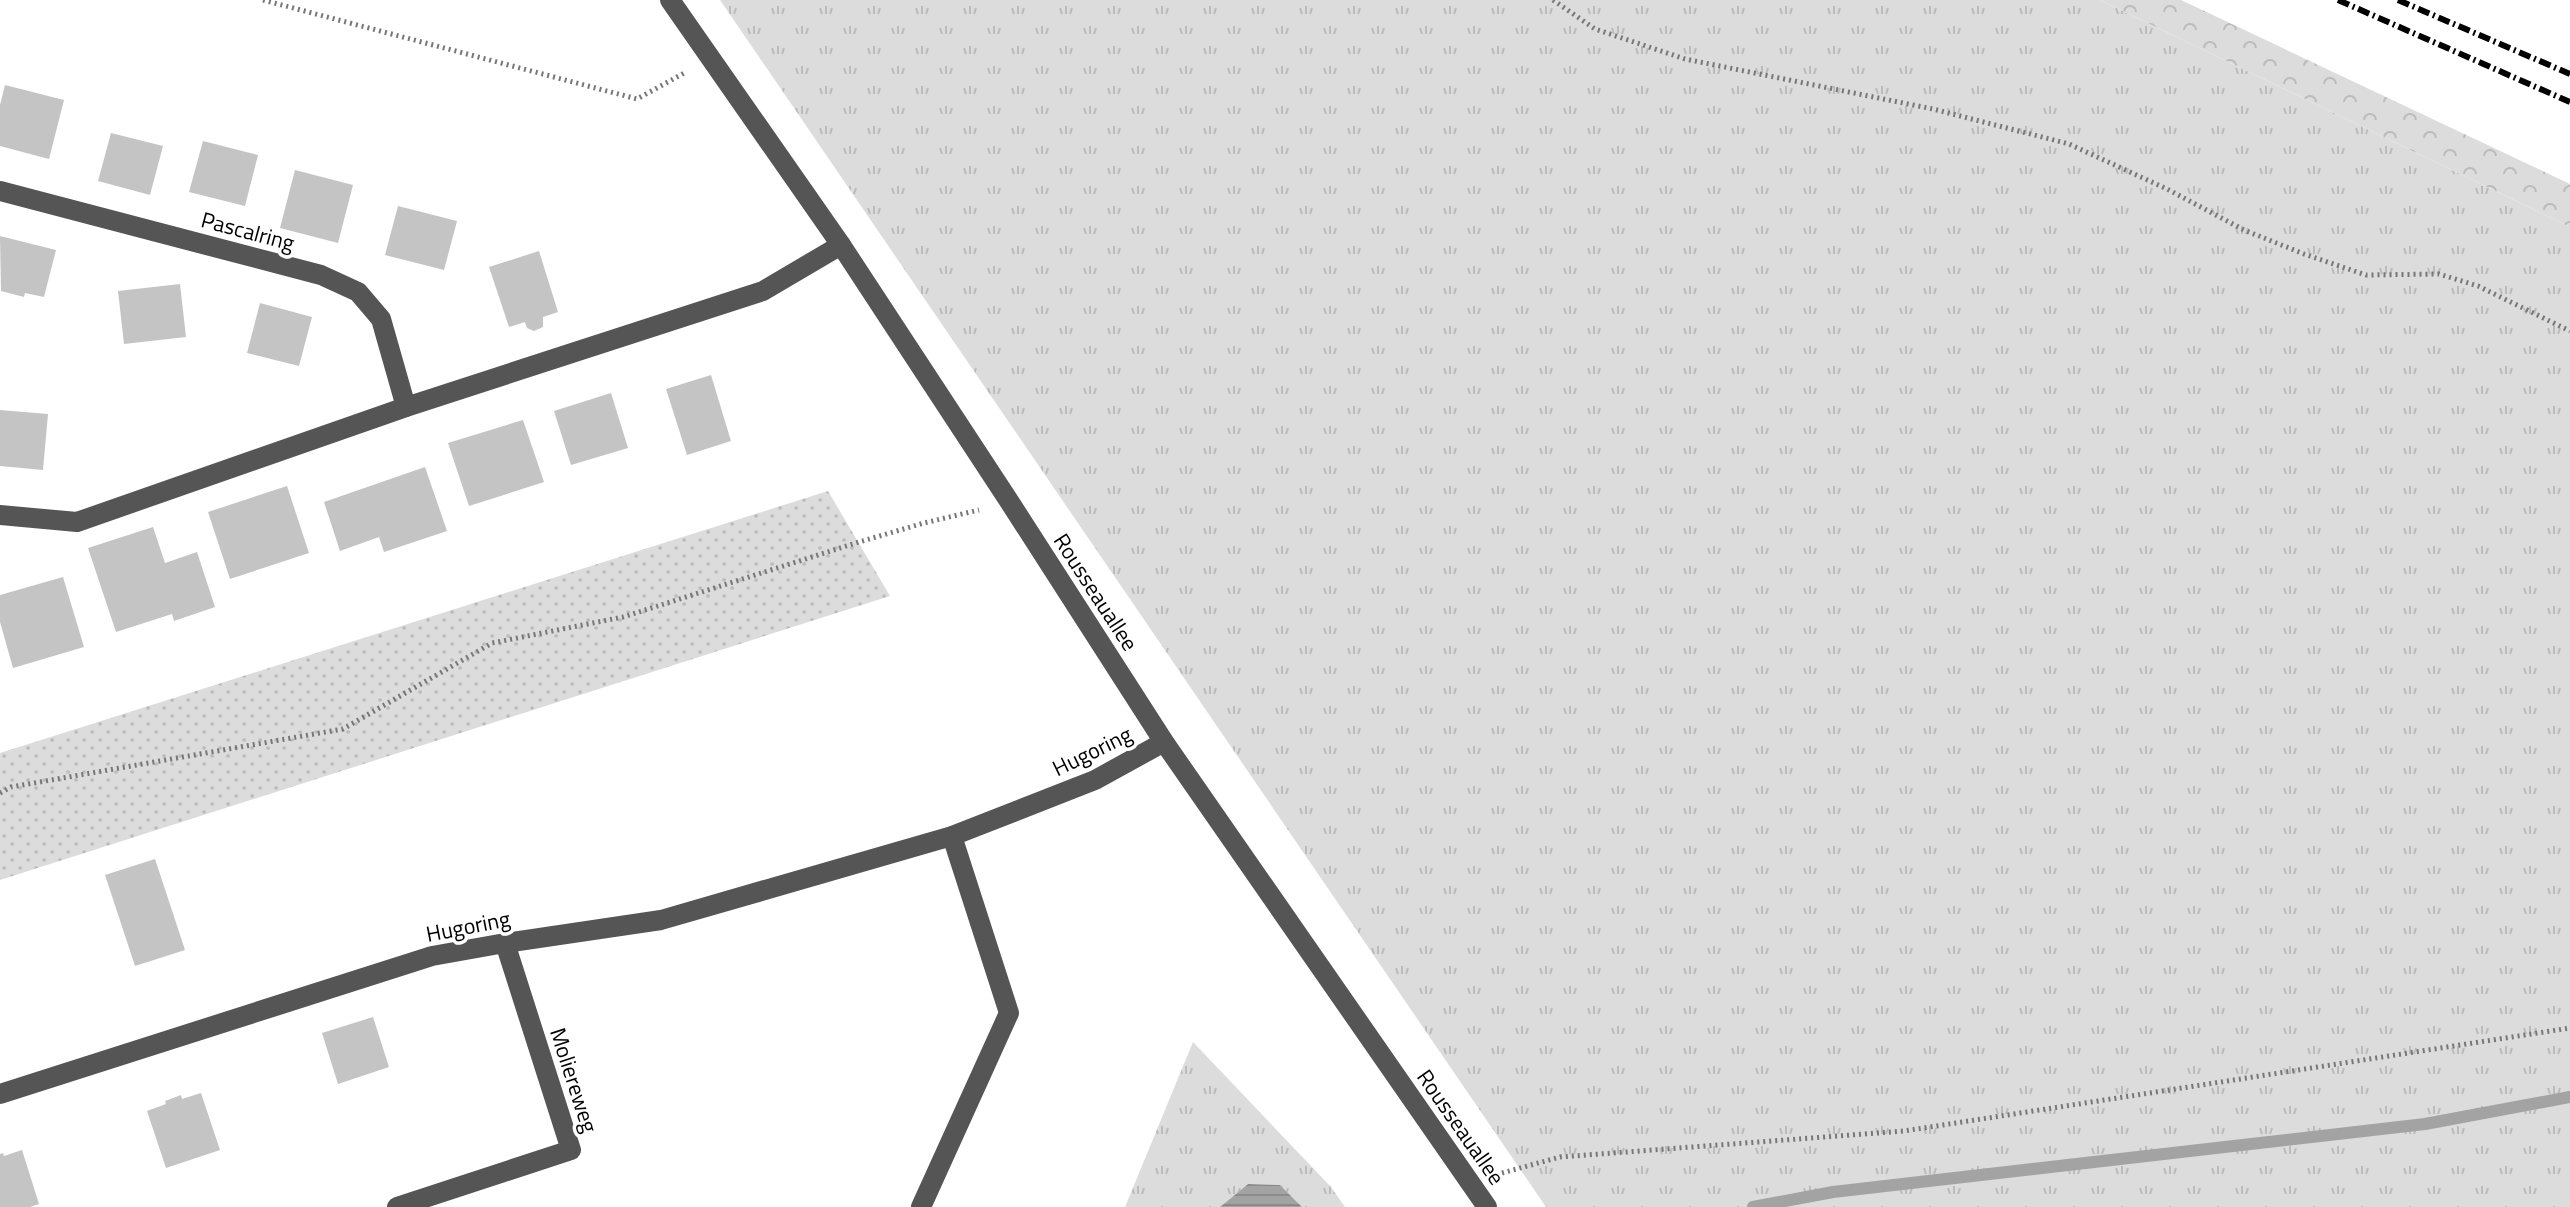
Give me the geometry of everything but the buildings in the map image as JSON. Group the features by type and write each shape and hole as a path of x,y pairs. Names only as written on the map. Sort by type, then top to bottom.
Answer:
{"street":[{"name":"Rousseauallee","path":"670,0 841,245 1164,742 1487,1207"},
{"name":"Pascalring","path":"0,191 321,275 358,292 381,319 406,407"},
{"path":"0,515 77,522 406,407 763,291 841,245"},
{"name":"Hugoring","path":"0,1094 432,956 661,920 952,836 1095,780 1164,742"},
{"path":"921,1207 1009,1013 952,836"},
{"name":"Moliereweg","path":"397,1207 571,1150 505,943"}],"path":[{"path":"263,0 637,99 709,57"},
{"path":"1553,0 1595,29 1685,59 1933,109 2069,144 2167,189 2244,230 2304,254 2366,275 2439,274 2478,286 2570,331"},
{"path":"0,793 11,787 343,729 492,643 623,617 885,534 1009,501"},
{"path":"1512,1170 1560,1157 1904,1131 2570,1028"}],"green space":[{"path":"720,0 2100,0 2570,227 2570,1207 1546,1207"},
{"path":"2100,0 2181,0 2570,184 2570,227"},
{"path":"828,491 890,596 0,880 0,753"},
{"path":"1193,1042 1331,1187 1345,1207 1302,1207 1280,1185 1248,1184 1220,1207 1125,1207"}],"shaded area":[{"path":"1248,1184 1280,1185 1302,1207 1220,1207"}],"waterway":[{"path":"1753,1207 1833,1192 2425,1124 2570,1097"}],"railway":[{"path":"2338,0 2570,102"},
{"path":"2398,0 2570,74"}]}
